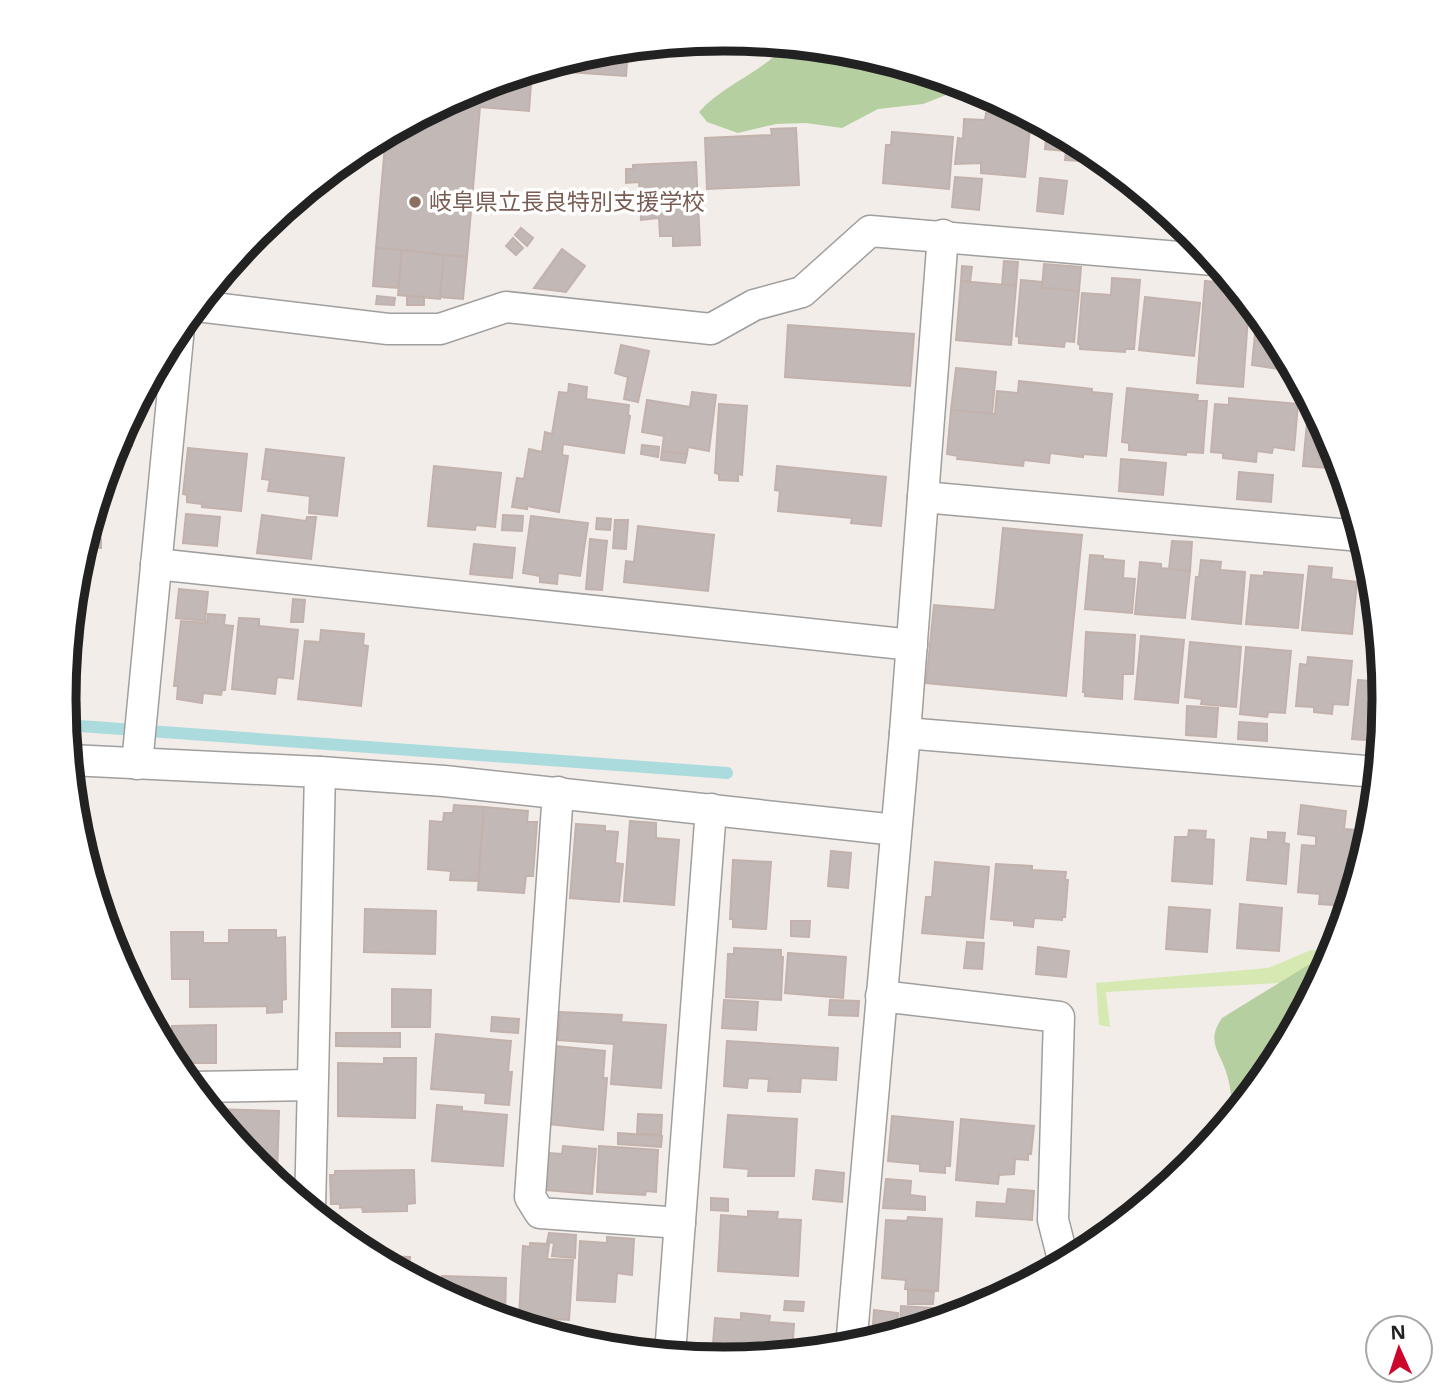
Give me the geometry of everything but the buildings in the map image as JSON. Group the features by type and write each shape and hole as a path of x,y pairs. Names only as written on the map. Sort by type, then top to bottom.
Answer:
{"street":[{"path":"208,307 388,329 440,329 506,307 711,328 754,305 802,292 870,231 1198,259"},
{"path":"852,1335 905,733 943,236"},
{"path":"139,737 156,564 161,383"},
{"path":"923,497 1351,535"},
{"path":"156,564 912,645"},
{"path":"905,733 1368,771"},
{"path":"78,757 139,737 320,772 558,792 896,830"},
{"path":"310,1197 320,772"},
{"path":"558,792 530,1197 540,1213 680,1223"},
{"path":"671,1345 711,809"},
{"path":"881,996 1059,1017 1053,1220 1061,1252"},
{"path":"205,1087 311,1085"}],"green space":[{"path":"776,55 809,56 850,63 952,93 923,104 878,109 842,128 806,123 776,124 738,133 707,122 699,112 709,102"},
{"path":"1311,950 1322,950 1307,982 1106,992 1110,1027 1099,1025 1096,983 1268,968"},
{"path":"1316,963 1285,1023 1232,1102 1228,1080 1215,1041 1217,1027 1222,1018"}],"waterway":[{"path":"77,726 727,773"}],"place":[{"name":"岐阜県立長良特別支援学校","path":"415,202"}]}
